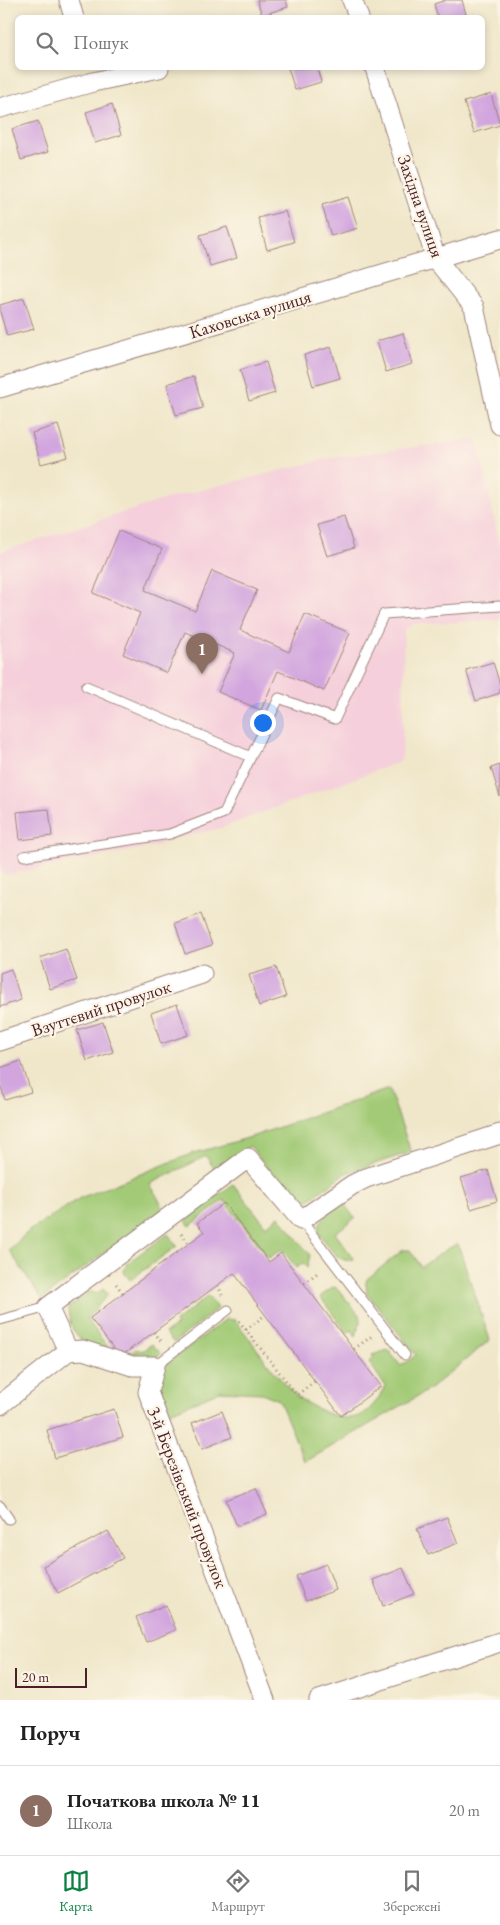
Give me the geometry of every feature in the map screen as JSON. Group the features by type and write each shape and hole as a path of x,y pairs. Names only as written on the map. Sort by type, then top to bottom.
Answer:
{"street":[{"path":"69,0 73,15"},
{"path":"352,0 358,15"},
{"path":"0,108 91,75 140,70"},
{"name":"Західна вулиця","path":"376,70 436,259 474,307 500,424"},
{"name":"Каховська вулиця","path":"0,388 500,239"},
{"name":"Взуттєвий провулок","path":"0,1041 202,974"},
{"path":"68,1351 48,1307 248,1158 301,1220 352,1185 366,1178 500,1134"},
{"path":"0,1405 68,1351 83,1350 132,1366 155,1366"},
{"name":"3-й Березівський провулок","path":"155,1366 148,1392 265,1700"},
{"path":"319,1700 500,1642"}],"lane":[{"path":"24,856 170,834 224,813 279,698 336,719 384,614 500,606"},
{"path":"86,686 251,757"},
{"path":"301,1220 382,1328 406,1355"},
{"path":"0,1320 48,1307"},
{"path":"155,1366 228,1310"},
{"path":"0,1506 8,1519"}],"path":[{"path":"228,1310 297,1395 315,1381"},
{"path":"246,1330 265,1315"},
{"path":"354,1349 382,1328"}],"shaded area":[{"path":"477,439 500,546 500,620 414,624 404,630 402,758 399,762 221,828 172,839 156,846 5,875 0,869 0,552 169,498 331,458"}],"green space":[{"path":"389,1089 411,1152 346,1173 309,1200 303,1202 292,1199 250,1146 215,1170 206,1156 150,1184 164,1209 42,1299 9,1250 29,1231 80,1198 191,1154 248,1138"},
{"path":"233,1184 266,1226 279,1216 310,1255 307,1268 303,1263 296,1268 282,1249 269,1258 224,1200 190,1226 186,1221"},
{"path":"343,1203 355,1218 335,1233 354,1259 348,1260 338,1257 319,1233 320,1224 323,1219"},
{"path":"168,1234 177,1246 130,1280 124,1272 127,1263"},
{"path":"458,1244 490,1340 430,1389 305,1462 279,1400 262,1393 220,1391 163,1415 159,1383 165,1365 226,1319 235,1320 277,1375 301,1399 318,1409 340,1417 349,1418 365,1412 379,1397 385,1386 369,1362 374,1358 372,1355 388,1350 401,1366 416,1355 367,1293 367,1279 403,1250 410,1250 421,1267 447,1249"},
{"path":"333,1287 337,1288 360,1316 361,1320 356,1336 352,1330 347,1333 320,1297"},
{"path":"103,1289 108,1295 86,1318 116,1358 89,1346 77,1336 70,1319 68,1308 90,1291 97,1294"},
{"path":"208,1296 218,1308 174,1343 165,1333 177,1325 175,1322"},
{"path":"152,1344 161,1354 155,1358 123,1358 136,1349 142,1351"}],"building":[{"path":"257,0 286,0 288,7 262,15"},
{"path":"446,0 462,0 466,15 437,15 434,4"},
{"path":"289,70 318,70 321,82 295,90"},
{"path":"491,94 500,125 474,133 464,102"},
{"path":"112,104 121,135 95,143 86,112"},
{"path":"38,121 48,152 21,160 12,129"},
{"path":"348,197 358,228 331,236 322,205"},
{"path":"285,211 294,242 267,250 258,218"},
{"path":"227,227 237,258 210,266 200,235"},
{"path":"24,298 34,329 7,336 0,312 0,305"},
{"path":"403,333 412,364 386,372 377,341"},
{"path":"331,347 340,378 313,386 304,355"},
{"path":"266,362 275,393 249,401 240,370"},
{"path":"194,376 203,408 176,415 167,384"},
{"path":"58,425 68,457 41,464 32,433"},
{"path":"344,517 354,548 327,556 317,525"},
{"path":"119,531 162,549 145,590 195,611 212,571 257,590 240,630 289,652 305,614 350,633 324,691 278,671 261,710 218,692 235,653 185,632 167,673 123,654 140,613 93,593"},
{"path":"493,662 500,685 500,693 476,701 466,670"},
{"path":"500,765 500,797 491,768"},
{"path":"49,809 52,836 20,840 17,812"},
{"path":"201,914 212,945 185,954 175,923"},
{"path":"66,949 77,980 50,989 40,958"},
{"path":"276,967 286,997 259,1006 249,975"},
{"path":"11,969 21,1000 0,1007 0,973"},
{"path":"177,1004 188,1035 161,1044 151,1013"},
{"path":"103,1022 113,1052 87,1061 77,1030"},
{"path":"21,1061 31,1092 5,1100 0,1084 0,1068"},
{"path":"488,1170 497,1201 471,1209 461,1178"},
{"path":"224,1203 269,1262 281,1253 381,1386 341,1416 234,1273 120,1357 90,1318 204,1232 197,1223"},
{"path":"114,1409 123,1437 55,1458 47,1430"},
{"path":"222,1411 232,1437 202,1449 192,1423"},
{"path":"256,1488 267,1514 237,1526 226,1500"},
{"path":"447,1517 458,1543 428,1555 417,1529"},
{"path":"108,1531 123,1558 58,1593 43,1566"},
{"path":"326,1564 336,1590 306,1601 296,1576"},
{"path":"403,1568 414,1594 383,1606 373,1580"},
{"path":"166,1605 176,1630 146,1642 136,1617"}],"place":[{"name":"Початкова школа № 11","path":"202,674"}]}
